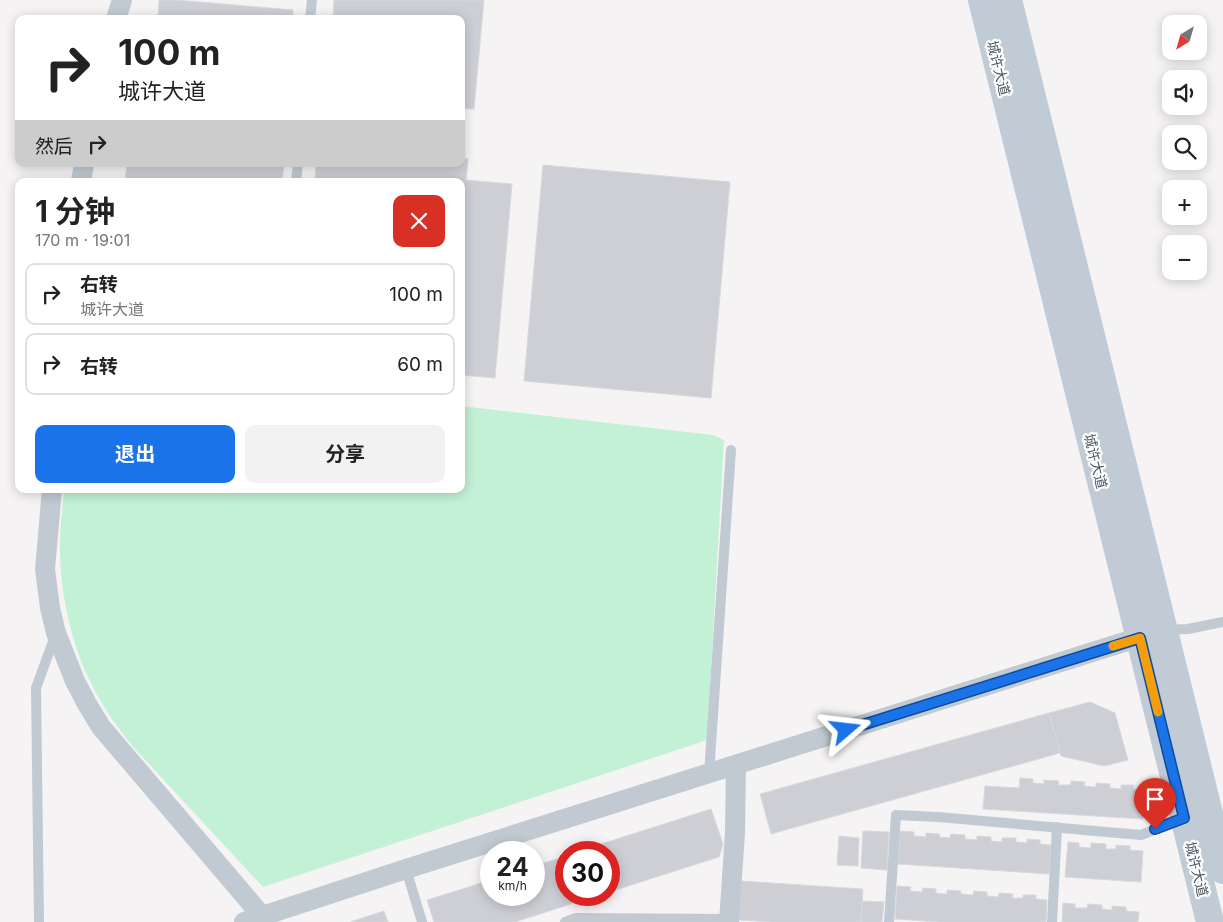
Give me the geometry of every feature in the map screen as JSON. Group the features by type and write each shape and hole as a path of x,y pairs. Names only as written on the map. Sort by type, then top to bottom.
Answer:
{"main road":[{"name":"城许大道","path":"982,0 1152,634 1217,821 1223,870"},
{"name":"城许大道","path":"1008,0 1152,634 1184,818 1210,922"}],"street":[{"path":"117,15 122,0"},
{"path":"52,493 44,569 56,633 75,681 101,726 256,920 406,869 1152,634"},
{"path":"729,921 735,833 736,765"}],"lane":[{"path":"310,15 312,0"},
{"path":"709,774 730,450"},
{"path":"1152,634 1223,622"},
{"path":"40,922 36,688 56,633"},
{"path":"889,922 896,815 1140,835 1184,818"},
{"path":"1052,922 1057,827"},
{"path":"406,869 422,922"},
{"path":"565,922 576,918 729,921"}],"green space":[{"path":"465,406 713,435 724,440 707,740 263,887 135,749 99,698 82,664 71,630 61,576 60,529 64,493 465,493"}],"building":[{"path":"159,0 293,10 293,15 158,15"},
{"path":"334,0 484,0 474,109 465,108 465,15 333,15"},
{"path":"465,159 468,159 466,180 512,184 495,378 465,375 465,178 315,178 316,167 465,167"},
{"path":"543,165 730,182 711,398 524,381"},
{"path":"127,167 284,167 282,178 125,178"},
{"path":"1090,702 1115,713 1128,760 1104,766 1061,756 1049,713"},
{"path":"1049,713 1060,753 771,834 760,794"},
{"path":"1020,778 1033,779 1033,783 1044,784 1044,780 1059,781 1058,785 1071,785 1071,781 1085,782 1084,786 1096,787 1096,783 1110,784 1110,788 1121,789 1121,785 1134,785 1133,789 1144,790 1143,819 983,809 985,786 1019,788"},
{"path":"711,809 723,844 719,857 620,888 620,841 611,841"},
{"path":"863,831 889,832 887,870 861,868"},
{"path":"900,831 914,832 914,836 926,837 926,833 940,834 939,837 950,838 951,834 965,835 965,839 977,840 977,836 991,837 991,841 1002,842 1002,838 1016,838 1016,842 1027,843 1027,839 1040,840 1040,844 1051,845 1049,874 898,864"},
{"path":"839,836 859,838 858,866 837,865"},
{"path":"1068,842 1079,843 1079,847 1091,848 1091,843 1106,844 1106,849 1116,849 1116,845 1130,846 1130,850 1143,851 1141,882 1065,877"},
{"path":"555,859 555,906 565,906 515,922 434,922 427,900 480,883 480,906 545,906 545,863"},
{"path":"741,881 863,889 861,922 739,920"},
{"path":"897,886 911,887 910,891 922,892 923,888 936,889 936,893 947,894 947,890 961,891 961,894 973,895 974,891 987,892 987,896 998,897 999,893 1013,894 1012,898 1023,898 1023,895 1036,895 1036,899 1047,900 1046,922 940,922 895,919"},
{"path":"862,901 884,902 882,922 861,922"},
{"path":"1063,903 1075,904 1075,908 1087,908 1088,904 1102,905 1102,909 1112,910 1112,906 1126,907 1126,911 1139,912 1138,922 1062,922"},
{"path":"384,911 388,922 350,922"}],"slow traffic":[{"path":"1113,646 1140,638 1158,712"}],"route":[{"path":"846,730 1140,638 1184,818 1155,829"}]}
